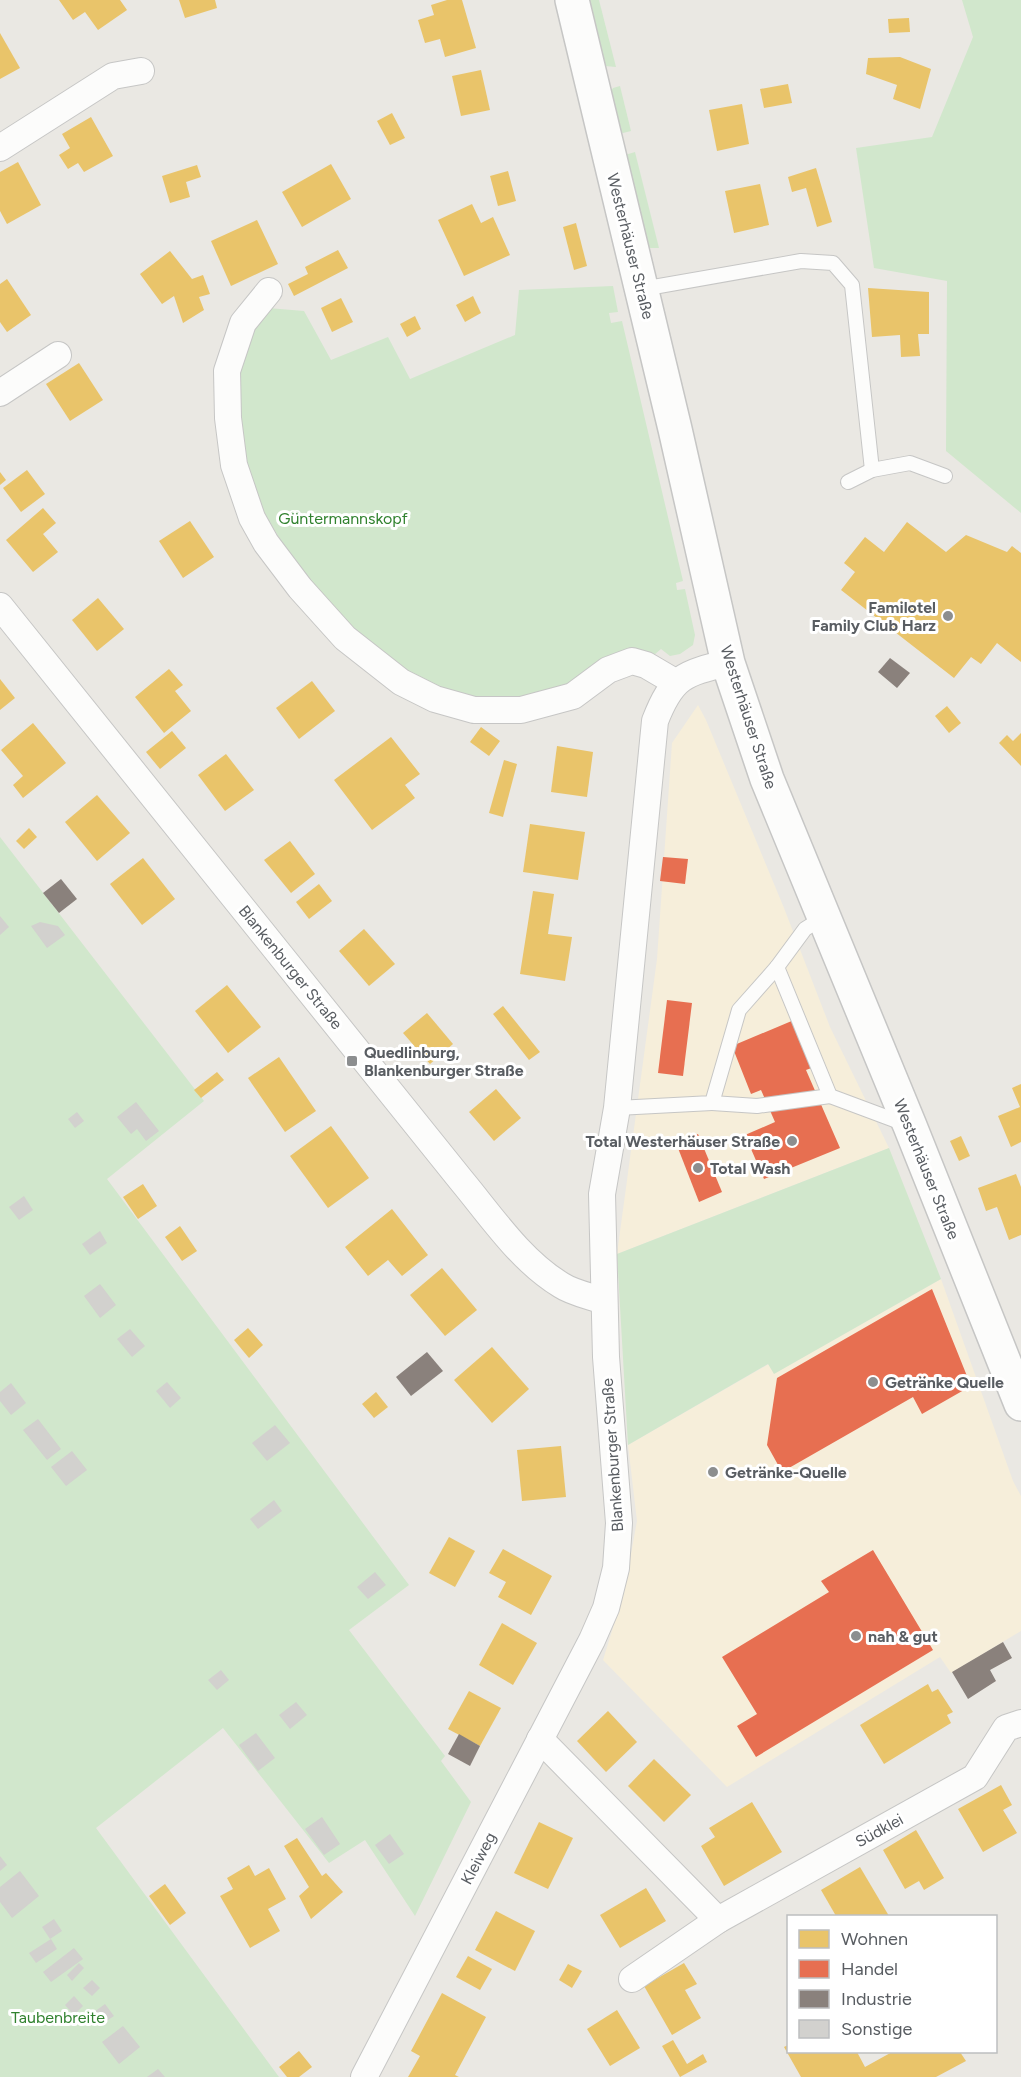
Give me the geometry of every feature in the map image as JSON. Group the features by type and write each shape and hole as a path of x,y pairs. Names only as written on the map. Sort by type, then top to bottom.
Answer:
{"main road":[{"name":"Westerhäuser Straße","path":"572,0 642,289 728,663 767,779 910,1126 1021,1404"}],"street":[{"path":"0,148 113,76 141,70"},
{"path":"269,291 243,323 227,371 228,418 234,465 252,518 266,543 300,588 345,638 401,682 435,699 474,710 521,710 573,696 608,670 632,661 646,665 675,682 698,671 728,663"},
{"path":"0,393 58,355"},
{"name":"Blankenburger Straße","path":"0,606 461,1180 518,1247 541,1270 562,1286 604,1301"},
{"name":"Blankenburger Straße","path":"592,1640 606,1608 616,1568 619,1523 606,1357 602,1194 617,1108 655,721 663,700 675,682"},
{"name":"Kleiweg","path":"364,2077 592,1640"},
{"name":"Südklei","path":"632,1979 718,1920 975,1777 1006,1728 1021,1723"},
{"path":"540,1739 718,1920"}],"lane":[{"path":"642,289 801,261 833,263 852,285 872,470"},
{"path":"848,482 872,470 910,463 945,476"},
{"path":"712,1103 739,1010 777,967 805,929 824,916"},
{"path":"777,967 830,1096"},
{"path":"617,1108 712,1103 756,1106 830,1096 910,1126"}],"shaded area":[{"path":"698,705 784,908 830,1027 889,1148 617,1254 657,959 672,743"},
{"path":"941,1279 1013,1481 1021,1496 1021,1631 951,1673 940,1657 727,1787 603,1660 624,1592 637,1521 628,1445 769,1364 775,1373"}],"green space":[{"path":"589,0 599,0 616,67 605,66"},
{"path":"962,0 1021,0 1021,513 946,451 947,281 874,268 856,148 932,137 973,37"},
{"path":"620,86 631,131 623,133 618,130 610,93 613,88"},
{"path":"635,152 659,248 649,248 625,155"},
{"name":"Güntermannskopf","path":"613,286 618,312 609,313 611,323 622,321 683,581 676,583 677,590 685,589 695,635 693,645 680,654 670,656 661,649 654,655 636,649 618,652 567,687 521,700 478,701 439,688 406,672 353,627 312,585 293,561 265,514 246,466 237,414 239,373 253,327 268,308 304,311 331,360 388,337 410,379 515,335 519,290"},
{"name":"Taubenbreite","path":"0,837 204,1101 107,1179 409,1585 349,1630 445,1756 441,1761 471,1802 415,1916 365,1840 329,1863 223,1728 96,1828 279,2077 0,2077"},
{"path":"889,1148 941,1279 774,1374 768,1364 628,1445 617,1254"}],"building: Wohnen":[{"path":"59,0 120,0 127,10 98,30 85,12 73,20"},
{"path":"179,0 215,0 217,8 185,18"},
{"path":"447,0 462,0 476,48 445,57 440,39 425,43 418,20 434,15 431,5"},
{"path":"909,18 910,32 889,33 888,19"},
{"path":"0,33 20,68 0,79"},
{"path":"900,57 931,69 920,109 893,99 897,85 866,74 868,58"},
{"path":"481,70 490,110 461,116 452,76"},
{"path":"788,84 792,103 764,108 760,89"},
{"path":"742,104 749,144 717,151 709,110"},
{"path":"392,113 405,138 390,145 377,121"},
{"path":"91,117 113,156 84,172 78,163 68,169 59,155 70,148 62,134"},
{"path":"18,162 41,205 7,224 0,211 0,172"},
{"path":"331,164 351,199 302,227 282,192"},
{"path":"197,165 201,177 186,182 190,197 170,203 162,176"},
{"path":"816,168 832,222 817,227 806,188 792,192 788,177"},
{"path":"508,171 516,201 498,206 490,176"},
{"path":"760,184 769,225 734,233 725,191"},
{"path":"472,204 481,223 493,217 510,255 464,276 438,220"},
{"path":"257,220 278,264 231,286 211,241"},
{"path":"576,223 587,266 574,270 563,227"},
{"path":"338,250 348,268 294,296 288,284 308,274 305,267"},
{"path":"170,251 192,279 203,275 210,294 199,297 204,310 183,323 174,296 162,304 140,274"},
{"path":"7,279 31,315 7,332 0,322 0,284"},
{"path":"868,288 929,292 929,334 918,334 920,356 901,357 900,335 872,337"},
{"path":"473,296 481,313 465,322 456,305"},
{"path":"341,298 353,322 332,332 321,308"},
{"path":"415,316 421,329 407,337 400,324"},
{"path":"79,363 103,400 70,421 46,384"},
{"path":"27,470 45,494 21,512 3,488"},
{"path":"0,472 6,480 0,485"},
{"path":"43,508 56,523 43,534 58,552 33,572 6,540"},
{"path":"190,521 214,557 183,578 159,541"},
{"name":"Familotel Family Club Harz","path":"907,522 946,552 966,535 1007,552 1012,546 1021,553 1021,662 997,643 981,664 971,657 954,678 841,590 855,572 844,563 865,537 884,552"},
{"path":"98,598 124,629 97,651 72,620"},
{"path":"169,669 183,685 175,691 191,711 164,733 135,697"},
{"path":"0,679 15,698 0,710"},
{"path":"312,681 335,711 299,739 276,708"},
{"path":"947,706 961,723 949,733 935,716"},
{"path":"33,723 66,763 23,798 13,785 23,776 1,750"},
{"path":"481,727 500,741 489,756 470,742"},
{"path":"172,731 186,748 160,769 146,752"},
{"path":"1021,733 1021,766 999,743 1007,735 1013,741"},
{"path":"391,737 420,774 405,785 415,798 372,830 334,780"},
{"path":"557,746 593,752 587,797 551,792"},
{"path":"226,754 254,790 225,811 198,775"},
{"path":"504,760 517,764 503,817 489,813"},
{"path":"97,795 130,833 97,861 65,822"},
{"path":"530,824 585,832 578,880 523,872"},
{"path":"29,828 37,837 24,849 16,841"},
{"path":"290,841 315,874 291,893 264,860"},
{"path":"143,858 175,899 142,925 110,884"},
{"path":"319,884 332,901 309,919 296,902"},
{"path":"533,891 554,894 548,934 572,937 565,981 520,974"},
{"path":"364,929 395,964 369,986 339,951"},
{"path":"227,985 261,1027 228,1053 195,1011"},
{"path":"503,1006 540,1052 529,1060 493,1014"},
{"path":"427,1013 453,1044 430,1064 403,1033"},
{"path":"279,1057 316,1111 285,1132 248,1078"},
{"path":"217,1072 224,1080 201,1098 194,1090"},
{"path":"1021,1084 1021,1142 1011,1147 998,1116 1020,1107 1012,1088"},
{"path":"496,1089 521,1118 494,1141 469,1112"},
{"path":"331,1126 369,1178 328,1208 290,1156"},
{"path":"961,1136 970,1156 959,1161 950,1141"},
{"path":"1016,1174 1021,1187 1021,1235 1009,1240 997,1207 986,1211 978,1188"},
{"path":"143,1184 157,1206 138,1219 123,1197"},
{"path":"392,1209 428,1255 402,1276 388,1260 368,1276 345,1247"},
{"path":"180,1226 197,1251 182,1261 165,1237"},
{"path":"442,1268 477,1310 445,1336 410,1295"},
{"path":"248,1328 263,1345 249,1358 234,1340"},
{"path":"492,1347 529,1389 492,1423 454,1380"},
{"path":"376,1392 388,1407 374,1418 362,1404"},
{"path":"561,1446 566,1497 522,1501 517,1450"},
{"path":"449,1537 475,1551 455,1587 429,1573"},
{"path":"503,1549 552,1576 531,1615 498,1597 506,1582 489,1573"},
{"path":"502,1623 537,1643 513,1685 479,1665"},
{"path":"928,1684 932,1692 938,1689 953,1712 947,1715 951,1723 884,1764 860,1725"},
{"path":"469,1691 501,1708 480,1746 448,1729"},
{"path":"608,1711 637,1742 606,1772 577,1741"},
{"path":"654,1759 691,1795 664,1822 628,1786"},
{"path":"1001,1785 1012,1805 1003,1810 1017,1833 983,1852 958,1809"},
{"path":"752,1802 782,1852 724,1886 701,1846 715,1837 709,1828"},
{"path":"539,1822 573,1838 548,1889 514,1873"},
{"path":"916,1830 944,1878 924,1890 919,1881 905,1889 883,1850"},
{"path":"297,1838 322,1876 326,1873 343,1892 311,1919 299,1896 309,1887 284,1846"},
{"path":"249,1865 255,1876 269,1868 286,1899 268,1909 280,1931 250,1948 220,1896 233,1889 227,1878"},
{"path":"860,1867 888,1915 835,1915 821,1890"},
{"path":"165,1884 186,1913 170,1925 149,1896"},
{"path":"646,1888 666,1921 620,1948 600,1915"},
{"path":"496,1911 535,1931 515,1971 475,1950"},
{"path":"468,1956 492,1969 480,1990 456,1977"},
{"path":"684,1963 697,1984 685,1990 701,2018 672,2035 644,1986"},
{"path":"568,1964 582,1971 572,1988 559,1980"},
{"path":"442,1993 486,2017 455,2075 459,2077 408,2077 420,2056 411,2051"},
{"path":"617,2010 640,2048 610,2066 587,2029"},
{"path":"673,2040 687,2064 703,2054 707,2062 680,2077 662,2046"},
{"path":"299,2051 312,2067 299,2077 287,2077 279,2067"},
{"path":"787,2053 858,2053 865,2067 890,2053 961,2053 966,2061 936,2077 801,2077"}],"building: Handel":[{"path":"663,857 688,859 685,884 660,881"},
{"path":"667,1000 692,1003 683,1076 658,1073"},
{"path":"794,1020 814,1067 806,1070 840,1148 764,1179 745,1135 775,1122 761,1090 751,1094 732,1046"},
{"name":"Total Wash","path":"698,1134 722,1192 699,1202 676,1143"},
{"name":"Getränke Quelle","path":"932,1289 971,1386 922,1414 913,1397 782,1472 767,1445 777,1378"},
{"path":"873,1550 933,1650 756,1757 737,1726 757,1714 722,1657 829,1592 821,1581"}],"building: Industrie":[{"path":"890,658 910,673 897,688 878,672"},
{"path":"61,879 77,899 59,913 43,893"},
{"path":"427,1352 443,1371 411,1396 396,1377"},
{"path":"1003,1642 1012,1658 990,1670 996,1681 968,1699 952,1672"},
{"path":"459,1734 480,1746 470,1766 448,1754"}],"building: Sonstige":[{"path":"0,916 9,927 0,935"},
{"path":"40,922 58,926 65,935 47,948 31,926"},
{"path":"136,1102 159,1131 146,1141 137,1129 131,1134 117,1117"},
{"path":"77,1112 84,1121 75,1128 68,1119"},
{"path":"24,1196 33,1210 19,1220 9,1207"},
{"path":"100,1231 107,1243 90,1255 82,1244"},
{"path":"100,1284 116,1305 100,1318 84,1296"},
{"path":"130,1329 145,1346 132,1357 117,1339"},
{"path":"167,1382 181,1398 170,1408 156,1391"},
{"path":"11,1383 26,1403 11,1415 0,1401 0,1392"},
{"path":"38,1419 61,1449 47,1460 23,1430"},
{"path":"275,1425 290,1443 267,1461 252,1443"},
{"path":"72,1451 87,1470 66,1486 51,1467"},
{"path":"274,1500 282,1511 258,1529 250,1519"},
{"path":"375,1572 386,1585 368,1599 357,1587"},
{"path":"221,1670 229,1680 217,1690 208,1680"},
{"path":"296,1702 307,1715 290,1729 279,1715"},
{"path":"256,1733 275,1758 258,1771 239,1745"},
{"path":"322,1817 340,1844 324,1855 305,1829"},
{"path":"390,1834 404,1854 389,1864 375,1845"},
{"path":"0,1856 7,1865 0,1871"},
{"path":"20,1871 39,1896 12,1918 0,1902 0,1887"},
{"path":"54,1919 62,1931 50,1939 42,1927"},
{"path":"51,1939 57,1949 36,1963 29,1953"},
{"path":"74,1948 83,1959 51,1982 43,1972"},
{"path":"79,1963 84,1968 72,1981 67,1975"},
{"path":"92,1980 100,1988 92,1996 83,1988"},
{"path":"74,1996 83,2006 74,2015 65,2005"},
{"path":"105,2004 114,2016 99,2026 90,2015"},
{"path":"123,2026 140,2047 119,2064 102,2042"},
{"path":"158,2069 165,2077 147,2077"}],"place":[{"name":"Familotel Family Club Harz","path":"948,616"},
{"name":"Quedlinburg, Blankenburger Straße","path":"352,1061"},
{"name":"Total Westerhäuser Straße","path":"792,1141"},
{"name":"Total Wash","path":"698,1168"},
{"name":"Getränke Quelle","path":"873,1382"},
{"name":"Getränke-Quelle","path":"713,1472"},
{"name":"nah & gut","path":"856,1636"}]}
